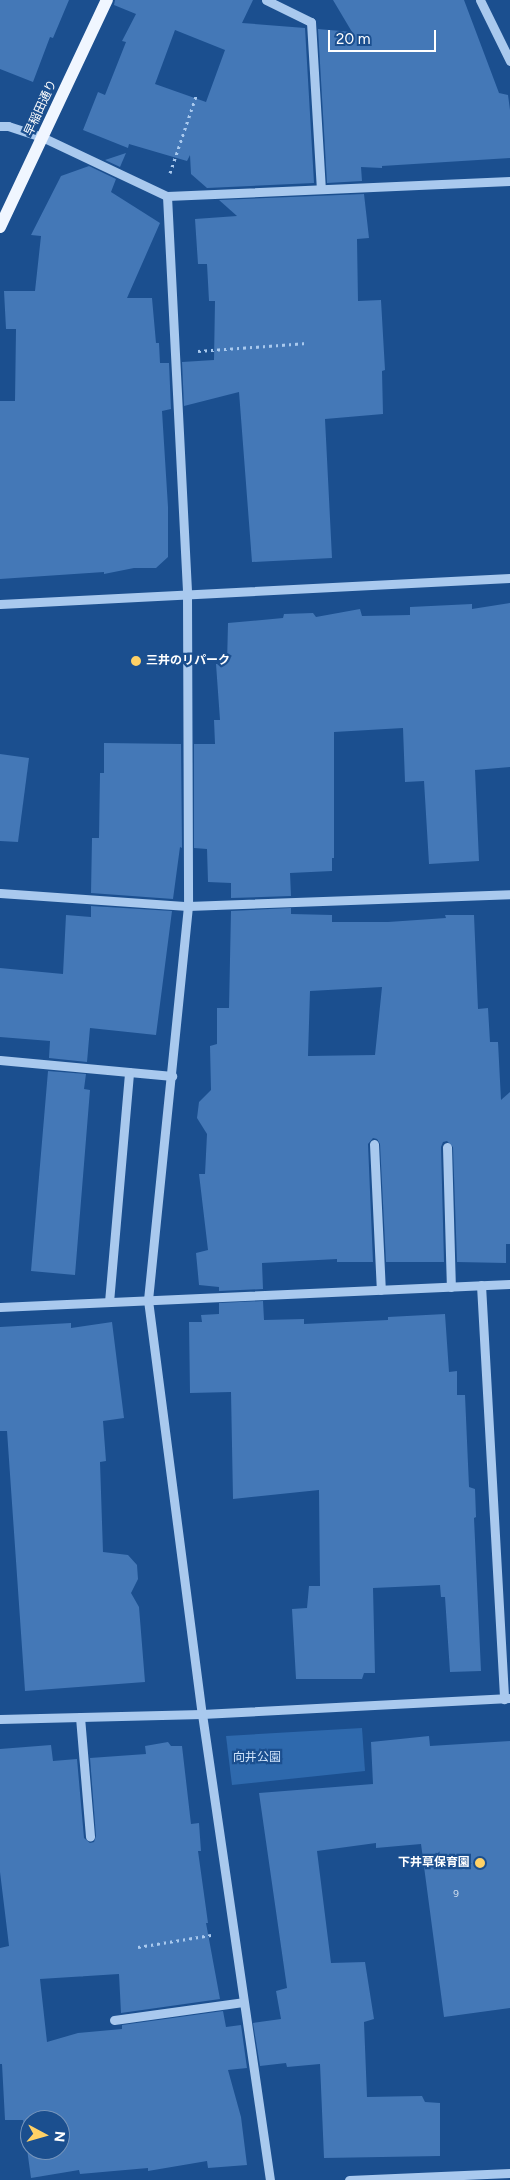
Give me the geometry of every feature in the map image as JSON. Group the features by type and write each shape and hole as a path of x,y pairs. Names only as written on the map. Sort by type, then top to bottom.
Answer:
{"main road":[{"name":"早稲田通り","path":"0,227 107,0"}],"street":[{"path":"266,0 311,22 321,188"},
{"path":"480,0 510,62"},
{"path":"0,126 8,126 42,137 167,196 510,181"},
{"path":"167,196 187,596 188,906 148,1300 202,1714 270,2180"},
{"path":"0,604 187,596 510,578"},
{"path":"0,894 188,906 510,894"},
{"path":"0,1060 172,1076"},
{"path":"109,1302 128,1072"},
{"path":"374,1144 381,1290"},
{"path":"447,1147 451,1287"},
{"path":"0,1308 510,1284"},
{"path":"0,1719 202,1714 507,1698 481,1285"},
{"path":"80,1717 90,1837"},
{"path":"114,2020 243,2002"},
{"path":"349,2180 510,2173"}],"path":[{"path":"167,196 170,175 196,96"},
{"path":"175,353 308,343"},
{"path":"138,1947 233,1932"}],"green space":[{"name":"向井公園","path":"362,1728 365,1771 232,1785 226,1736"}],"building":[{"path":"0,0 69,0 53,38 50,37 33,82 0,69"},
{"path":"115,0 253,0 242,23 305,28 314,183 207,188 191,174 190,155 187,161 129,144 128,148 83,130 98,92 105,95 126,42 122,41 136,14 114,5","holes":["175,30 225,50 206,102 155,84"]},
{"path":"333,0 464,0 499,93 508,95 510,110 510,158 382,166 382,168 361,167 362,181 327,183 318,29 352,32"},
{"path":"126,153 120,167 105,160"},
{"path":"89,166 116,179 111,192 160,223 127,298 152,298 156,343 159,343 160,363 169,363 171,409 162,411 168,507 168,557 156,568 134,568 104,574 104,572 0,579 0,401 15,401 16,329 6,329 4,291 35,291 41,236 31,235 61,176"},
{"path":"364,194 369,238 357,239 358,301 381,300 385,370 382,371 383,414 325,419 332,558 252,562 239,392 184,406 182,362 214,360 215,301 209,301 207,264 198,264 195,219 237,216 219,200"},
{"path":"510,603 510,767 475,770 479,861 429,864 424,781 405,782 403,728 334,732 334,858 332,858 332,871 290,873 291,896 231,898 231,883 208,882 207,849 194,848 194,744 215,744 214,720 220,720 216,664 227,664 228,623 283,618 284,614 313,613 316,617 360,609 362,616 410,615 410,607 472,604 472,609"},
{"path":"104,743 181,744 182,848 180,847 173,899 91,893 92,838 99,838 100,773 104,773"},
{"path":"0,754 29,758 18,842 0,841"},
{"path":"91,906 172,911 156,1035 90,1028 87,1062 49,1058 50,1041 0,1037 0,968 63,974 66,915 91,917"},
{"path":"291,908 291,914 332,915 332,922 388,922 446,918 445,915 474,915 478,1009 488,1008 490,1042 498,1042 501,1100 510,1092 510,1244 506,1244 506,1263 457,1262 453,1147 447,1141 443,1142 441,1147 444,1262 386,1262 380,1144 377,1139 373,1138 368,1144 373,1262 337,1262 337,1259 262,1263 263,1289 219,1291 219,1287 199,1285 196,1253 208,1250 199,1174 205,1174 207,1134 197,1118 199,1102 211,1090 210,1046 217,1044 217,1008 229,1008 231,911","holes":["382,987 375,1055 308,1056 310,991"]},
{"path":"48,1071 86,1074 84,1089 90,1090 75,1275 31,1271"},
{"path":"263,1301 264,1320 304,1319 304,1324 388,1320 388,1317 445,1314 449,1372 457,1371 457,1395 465,1395 469,1487 475,1489 476,1517 474,1518 481,1671 450,1672 445,1597 441,1597 440,1585 373,1588 375,1673 364,1673 362,1679 296,1679 292,1609 307,1608 309,1586 320,1586 319,1490 233,1499 231,1392 190,1393 189,1322 202,1322 201,1315 219,1314 219,1303"},
{"path":"112,1322 124,1418 103,1421 106,1461 100,1462 103,1552 128,1555 137,1565 138,1579 131,1593 139,1607 145,1682 25,1691 7,1431 0,1431 0,1327 71,1323 71,1328"},
{"path":"429,1736 430,1746 510,1741 510,2008 444,2017 421,1844 376,1848 376,1843 317,1851 331,1963 365,1962 374,2019 364,2022 367,2097 422,2096 425,2102 440,2103 440,2156 324,2158 320,2064 287,2067 286,2063 260,2066 253,2023 281,2019 276,1991 287,1988 259,1793 373,1784 371,1742"},
{"path":"168,1742 171,1746 182,1746 191,1824 199,1823 201,1851 198,1851 208,1923 206,1923 220,1999 121,2013 119,1974 40,1979 47,2042 78,2033 122,2029 122,2025 223,2011 226,2027 241,2025 247,2068 228,2070 241,2117 247,2165 208,2168 207,2161 148,2171 148,2168 80,2174 79,2170 31,2178 29,2160 70,2160 70,2110 20,2110 20,2120 5,2120 2,2064 0,2064 0,1948 9,1946 0,1872 0,1749 51,1745 53,1761 77,1759 84,1838 90,1843 94,1842 96,1836 90,1758 146,1754 145,1746"}],"place":[{"name":"三井のリパーク","path":"136,661"},
{"name":"下井草保育園","path":"480,1863"}]}
